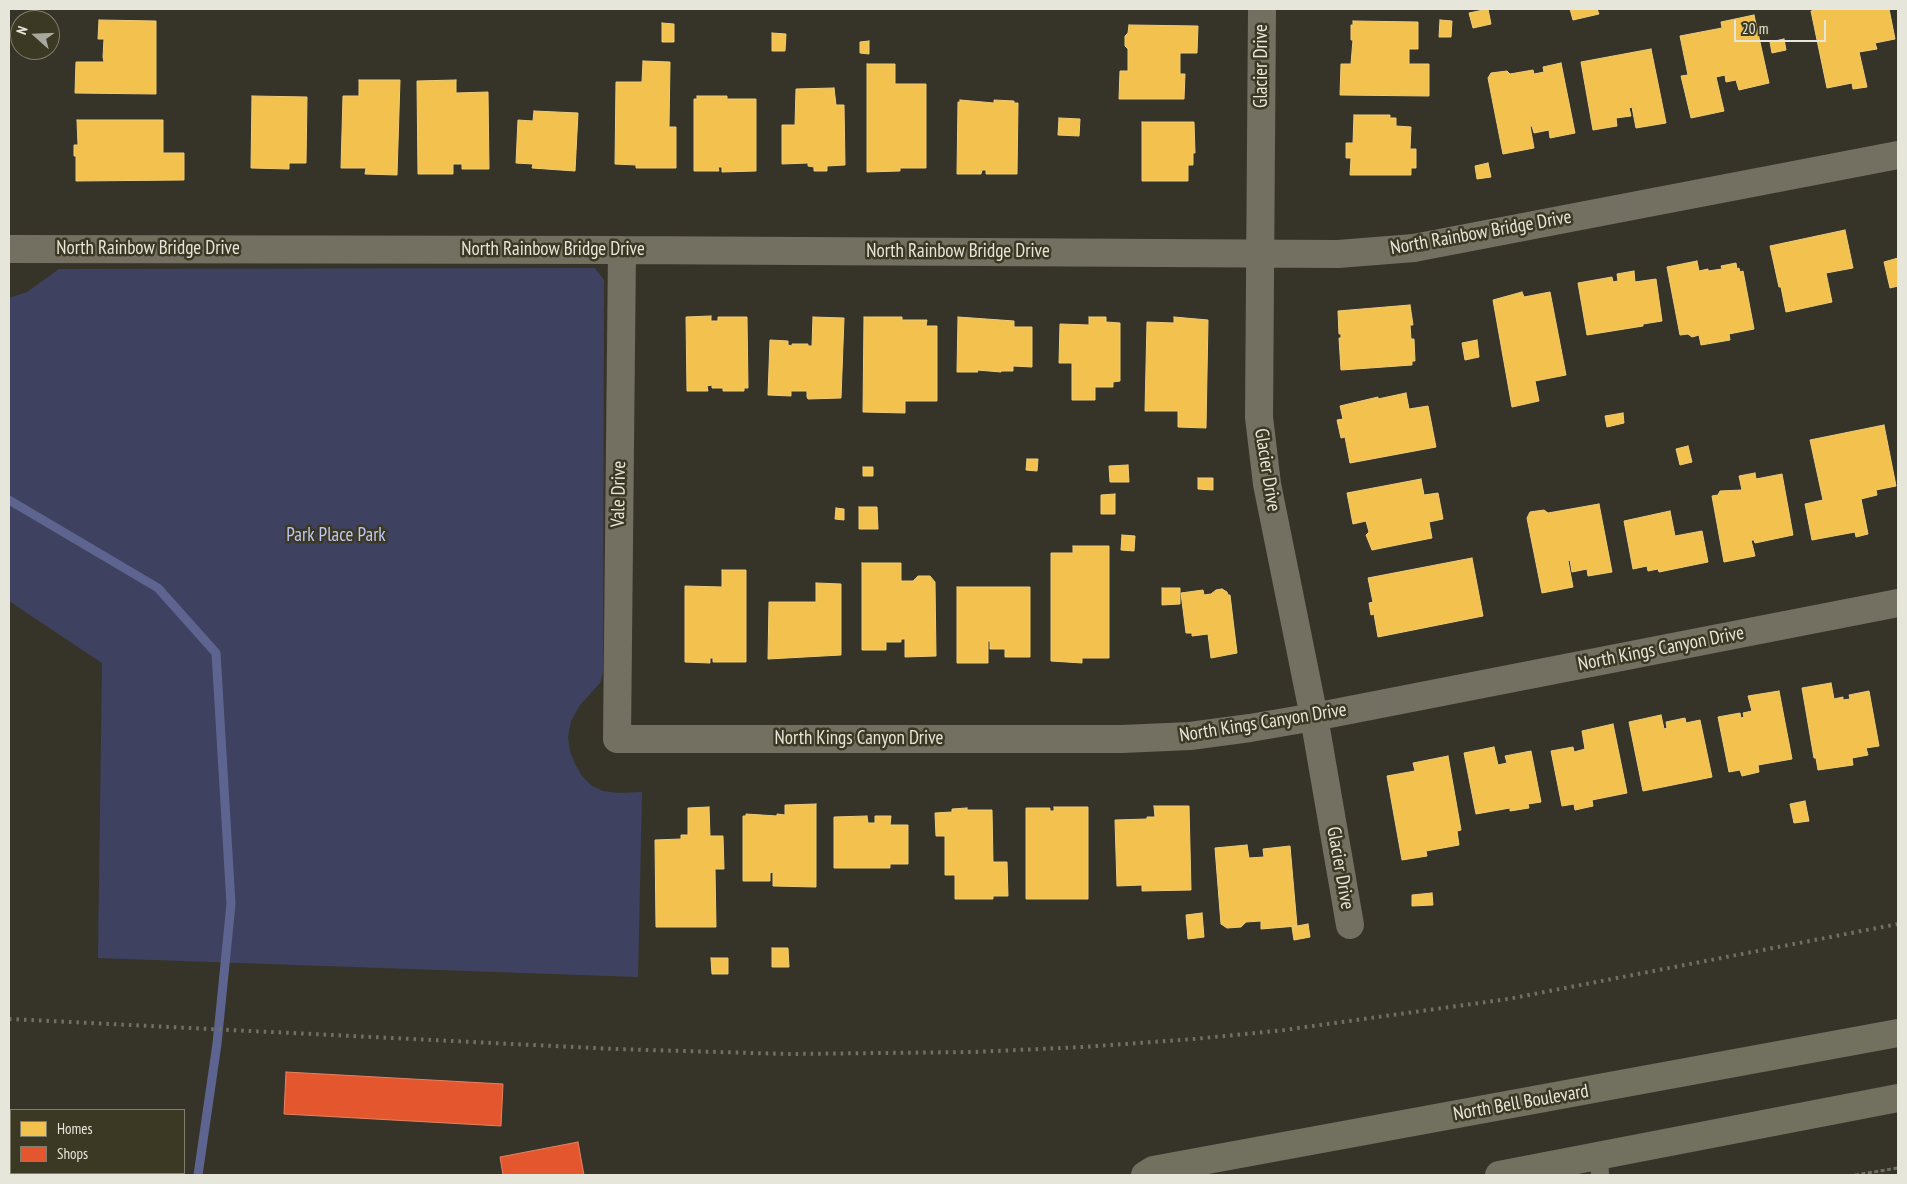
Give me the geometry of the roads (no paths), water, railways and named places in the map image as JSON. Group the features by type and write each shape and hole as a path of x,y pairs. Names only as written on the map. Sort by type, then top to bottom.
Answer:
{"main road":[{"name":"North Bell Boulevard","path":"1145,1175 1153,1170 1898,1033"},
{"path":"1499,1175 1599,1166 1898,1098"}],"street":[{"name":"Glacier Drive","path":"1262,9 1259,417 1267,484 1314,717 1350,925"},
{"name":"North Rainbow Bridge Drive","path":"9,249 1338,254 1414,248 1898,155"},
{"name":"Vale Drive","path":"617,738 622,250"},
{"name":"North Kings Canyon Drive","path":"617,738 1122,739 1190,736 1314,717 1898,603"}],"waterway":[{"path":"9,500 158,588 216,653 231,904 217,1044 198,1175"}],"railway":[{"path":"9,1019 614,1049 788,1054 974,1052 1083,1047 1284,1030 1508,999 1898,924"}],"park label":[{"name":"Park Place Park","path":"336,536"}]}
